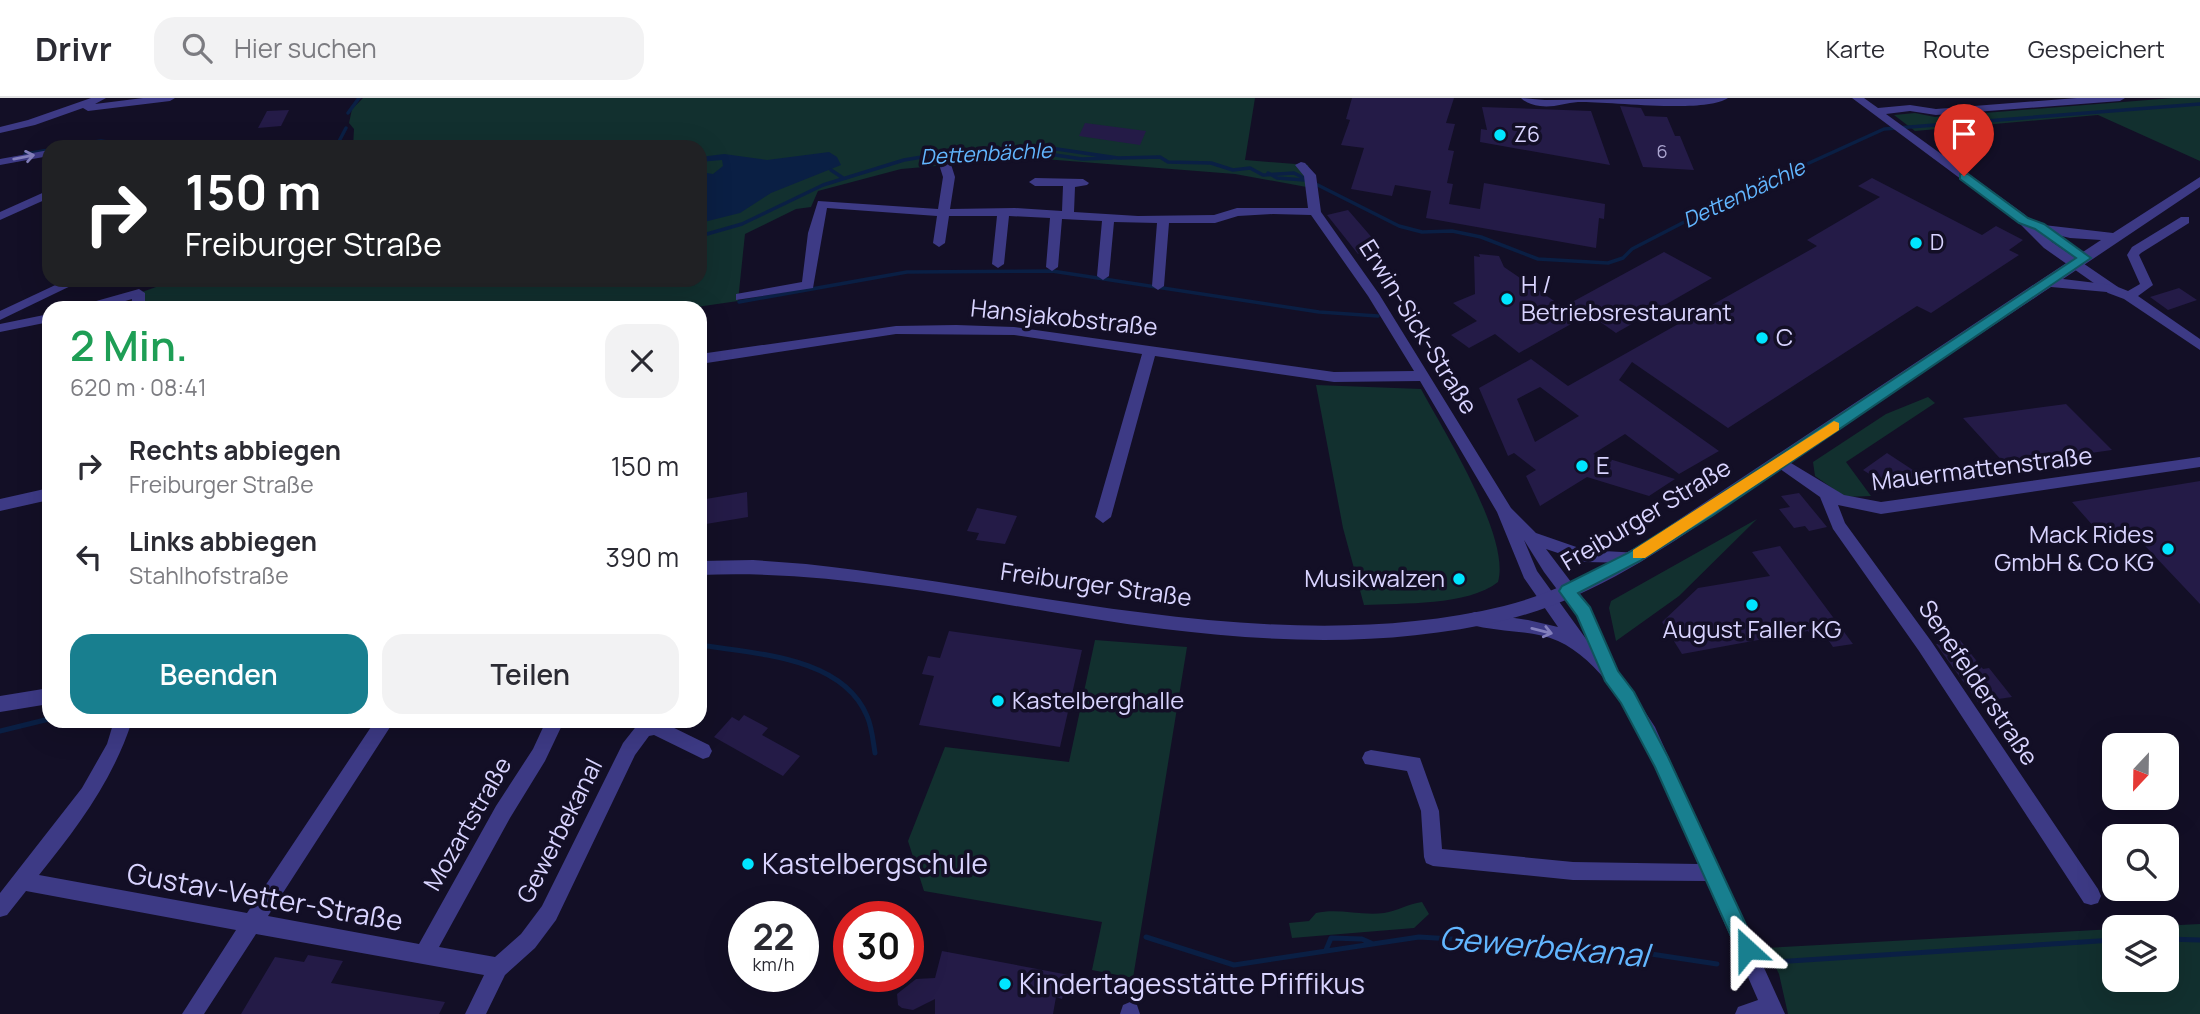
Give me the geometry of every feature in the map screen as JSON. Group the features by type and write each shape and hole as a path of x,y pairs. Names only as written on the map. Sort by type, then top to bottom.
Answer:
{"street":[{"path":"0,130 31,123 65,103 101,98"},
{"path":"65,103 170,98"},
{"path":"1526,98 1542,103 1576,99 1696,103 1723,98"},
{"path":"1857,98 2023,220 2070,234 2114,237"},
{"path":"1875,112 1910,108 1936,112 2120,98"},
{"path":"0,162 42,154"},
{"path":"939,243 949,177 943,158"},
{"name":"Erwin-Sick-Straße","path":"1308,176 1315,212 1374,296 1423,376 1505,512 1517,547 1546,599 1578,643"},
{"name":"Freiburger Straße","path":"707,569 769,568 829,573 1272,631 1398,631 1475,619 1567,591 1634,557 1781,462 2200,181"},
{"path":"1035,182 1076,183 1062,216 1052,267"},
{"path":"0,216 42,197"},
{"path":"741,297 808,285 808,265 813,258 816,226 822,204 945,214 1003,212 1108,219 1215,219 1237,212 1315,212"},
{"path":"998,264 1003,212"},
{"path":"1102,276 1108,219"},
{"path":"1158,286 1163,219"},
{"path":"2023,220 2034,234 2123,287 2129,296"},
{"path":"2129,296 2147,285 2133,255 2136,250 2185,220"},
{"path":"2040,227 2113,290"},
{"path":"2048,282 2113,290 2129,296 2200,346"},
{"path":"0,316 62,287"},
{"path":"111,301 156,288"},
{"path":"138,301 139,293"},
{"path":"0,328 42,319"},
{"name":"Hansjakobstraße","path":"707,358 897,330 944,329 1014,331 1334,377 1423,376"},
{"path":"1103,517 1150,350"},
{"name":"Mauermattenstraße","path":"1781,462 1827,496 1844,504 1881,508 2200,461"},
{"path":"0,505 42,496"},
{"name":"Senefelderstraße","path":"1827,496 1838,525 1925,646 2091,896"},
{"name":"Erwin-Sick-Straße","path":"1505,512 1531,537 1584,612 1612,676"},
{"name":"Erwin-Sick-Straße","path":"1531,537 1585,556 1634,557"},
{"path":"1475,619 1542,630 1578,643 1612,676 1628,698 1662,762 1773,1010 1745,1014"},
{"path":"0,704 42,697"},
{"path":"0,908 97,782 119,739 121,728"},
{"path":"191,1014 380,728"},
{"name":"Mozartstraße","path":"425,953 503,812 539,755 552,728"},
{"name":"Gewerbekanal","path":"498,968 528,941 549,913 629,749 640,733 648,728"},
{"name":"Gewerbekanal","path":"656,728 704,751"},
{"path":"1371,758 1414,764 1430,811 1433,857 1553,870 1664,874 1713,872"},
{"name":"Gustav-Vetter-Straße","path":"21,881 498,968"},
{"path":"475,1014 498,968"}],"green space":[{"path":"363,98 1255,98 1245,160 1308,165 1312,188 1235,174 1031,158 901,169 818,191 811,207 796,209 745,234 738,301 707,306 707,301 138,301 139,293 156,287 707,287 707,140 353,140 354,129 349,123 352,109"},
{"path":"2200,98 2200,161 2098,115 1915,131 1894,115 1915,113 1935,117"},
{"path":"1316,385 1421,389 1473,484 1485,512 1495,539 1499,562 1498,582 1485,590 1452,599 1364,605 1343,528"},
{"path":"1928,397 1935,403 1846,462 1871,496 1845,497 1815,476 1813,462 1886,414"},
{"path":"1757,519 1679,596 1616,641 1609,608 1611,601"},
{"path":"1095,640 1187,647 1133,978 1092,970 1102,922 924,891 908,841 945,747 1069,762"},
{"path":"1422,902 1429,914 1414,928 1292,938 1289,923 1309,921 1316,913 1384,913"},
{"path":"2200,924 2200,1014 1788,1014 1779,974 1766,948 2102,930 2102,992 2179,992 2179,925"}],"water":[{"path":"829,152 837,157 841,165 771,193 740,213 707,221 707,173 713,174 723,166 722,160 707,161 707,156 724,154 767,160"}],"building":[{"path":"1352,98 1454,98 1446,123 1455,124 1448,150 1454,151 1447,183 1453,184 1449,204 1480,209 1484,183 1605,204 1604,219 1599,218 1596,248 1426,218 1431,191 1395,185 1392,196 1351,189 1364,148 1341,145 1350,120 1346,119"},
{"path":"1620,106 1641,108 1645,116 1667,117 1675,136 1680,136 1694,170 1643,167"},
{"name":"Z6","path":"1482,107 1591,111 1610,165 1480,142 1481,129 1487,130"},
{"path":"289,110 281,126 258,128 267,111"},
{"path":"1085,123 1146,131 1140,145 1079,136"},
{"path":"1872,178 1982,235 1996,226 2023,240 2009,250 2019,255 1931,313 1917,306 1728,428 1632,362 1619,380 1719,451 1679,474 1625,434 1593,454 1675,479 1649,496 1587,477 1540,506 1526,476 1536,470 1514,453 1508,456 1479,388 1531,359 1568,386 1817,246 1807,240 1880,197 1858,186","holes":["1540,387 1579,416 1535,442 1517,399"]},
{"path":"1348,210 1381,248 1358,254 1327,215"},
{"path":"1664,252 1712,278 1616,333 1589,314 1519,353 1495,334 1469,348 1451,335 1477,321 1453,303 1475,294 1474,256 1480,257 1479,254 1499,256 1504,267 1563,307"},
{"path":"2179,288 2197,300 2168,310 2150,297"},
{"path":"2066,404 2112,450 2006,465 1963,418"},
{"path":"1887,453 1919,474 1907,482 1902,479 1893,485 1885,480 1882,482 1863,470"},
{"name":"Mack Rides GmbH & Co KG","path":"2200,481 2200,604 2132,532 2103,537 2072,502"},
{"path":"747,492 748,517 707,524 707,499"},
{"path":"1799,493 1827,527 1809,531 1805,526 1794,528 1779,509 1790,507 1781,496"},
{"path":"977,508 1017,516 1005,544 976,540 979,533 967,531"},
{"name":"August Faller KG","path":"1780,546 1853,644 1833,647 1825,635 1813,638 1808,631 1682,654 1662,622 1698,588 1770,576 1752,552"},
{"name":"Kastelberghalle","path":"949,631 1082,650 1060,747 919,725 934,676 922,674 928,656 940,658"},
{"path":"1960,640 1983,669 1989,668 2012,697 1978,702 1936,644"},
{"path":"744,715 768,728 762,735 800,756 783,776 714,737 732,717 739,721"},
{"name":"Kindertagesstätte Pfiffikus","path":"942,951 1069,975 1062,999 1056,997 1053,1014 935,1014 935,999 913,1010 898,1005 897,994 900,992 924,992 924,979 935,978"},
{"path":"308,955 343,961 331,983 445,1002 439,1014 241,1014 275,957 304,962"}],"waterway":[{"path":"348,113 359,98"},
{"name":"Dettenbächle","path":"1271,175 1294,173 1399,226 1422,232 1452,231 1481,237 1538,259 1608,263 1623,258 1632,249 1721,203 1884,129 2200,104"},
{"path":"340,140 346,128"},
{"name":"Dettenbächle","path":"707,234 742,224 823,185 904,160 958,151 1050,148 1118,158 1160,157 1168,162 1211,163 1233,170 1250,168 1263,175 1271,175"},
{"name":"Dettenbächle","path":"25,154 42,151"},
{"name":"Dettenbächle","path":"950,161 1035,152 1082,159 1112,158"},
{"name":"Dettenbächle","path":"929,156 937,162"},
{"path":"831,170 843,178"},
{"name":"Dettenbächle","path":"1271,175 1277,178 1304,180"},
{"path":"739,302 907,272 1052,271 1319,312 1378,316"},
{"name":"Gewerbekanal","path":"707,646 794,661 838,681 855,696 867,716 875,753"},
{"name":"Gewerbekanal","path":"0,731 42,721"},
{"name":"Gewerbekanal","path":"1146,937 1234,965 1419,937 1618,949 1717,964"},
{"name":"Gewerbekanal","path":"1326,950 1331,938 1362,939 1371,943"},
{"name":"Gewerbekanal","path":"2179,939 2200,940"},
{"name":"Gewerbekanal","path":"1773,962 2102,941"}],"slow traffic":[{"path":"1639,554 1707,512 1834,426"}],"place":[{"name":"Z6","path":"1500,135"},
{"name":"D","path":"1916,243"},
{"name":"H / Betriebsrestaurant","path":"1507,299"},
{"name":"C","path":"1762,338"},
{"name":"E","path":"1582,466"},
{"name":"Mack Rides GmbH & Co KG","path":"2168,549"},
{"name":"Musikwalzen","path":"1459,579"},
{"name":"August Faller KG","path":"1752,605"},
{"name":"Kastelberghalle","path":"998,701"},
{"name":"Kastelbergschule","path":"748,864"},
{"name":"Kindertagesstätte Pfiffikus","path":"1005,984"}],"route":[{"path":"1747,949 1662,762 1628,698 1612,676 1584,612 1567,591 1634,557 1707,512 2084,258 2040,227 2023,220 1964,176"}]}
